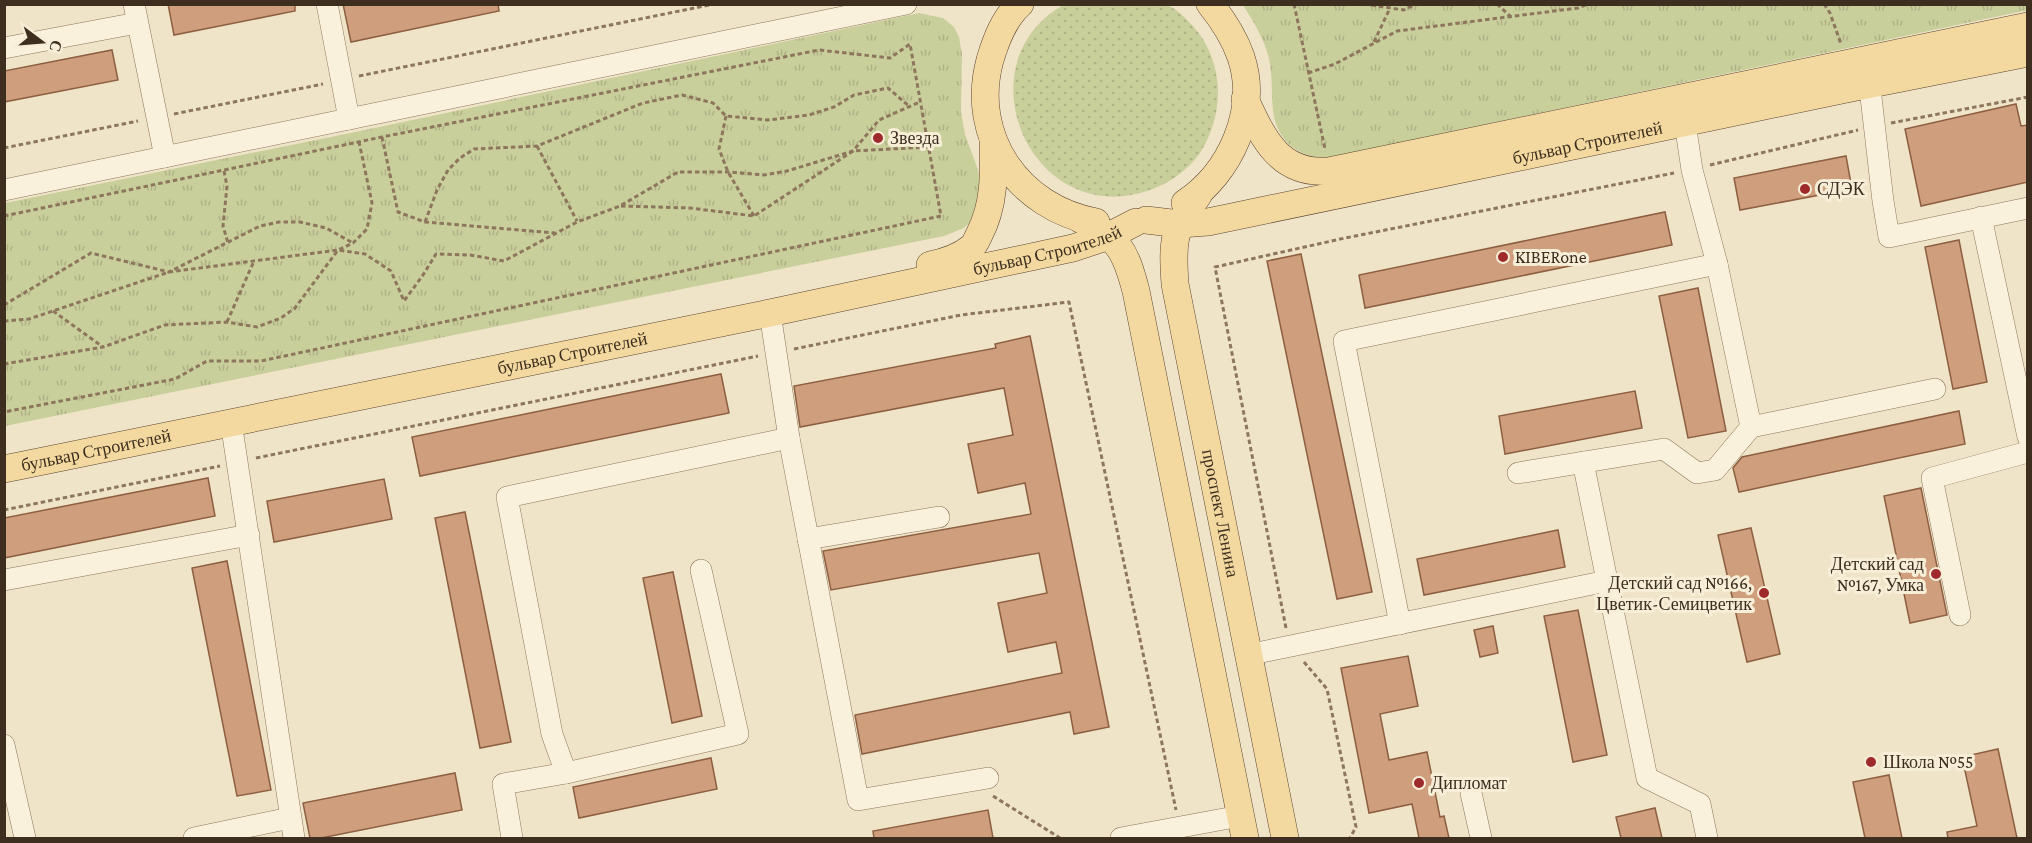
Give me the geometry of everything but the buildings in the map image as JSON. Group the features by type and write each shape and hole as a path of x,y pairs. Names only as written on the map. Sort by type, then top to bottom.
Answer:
{"main road":[{"path":"1020,4 1002,27 987,70 985,92 987,118 993,140 1004,162 1018,181 1032,194 1064,213 1101,223 1141,221 1164,214 1199,194 1226,161 1239,131 1245,99 1245,78 1242,59 1233,38 1210,4"},
{"name":"бульвар Строителей","path":"1245,99 1260,132 1272,149 1285,161 1297,167 1319,172 1859,63 2028,26"},
{"name":"бульвар Строителей","path":"4,469 770,313 1073,248 1109,236 1141,221 1180,224 1208,222 1685,123 1859,63 2028,53"},
{"name":"бульвар Строителей","path":"4,454 949,261 973,246 984,226 994,183 993,140"},
{"name":"проспект Ленина","path":"1199,194 1180,224 1172,249 1175,284 1285,838"},
{"path":"1080,219 1109,236 1120,247 1128,261 1136,291 1243,827"}],"street":[{"path":"327,4 349,119"},
{"path":"4,190 906,4"},
{"path":"4,48 135,14 165,157"},
{"path":"1859,63 1875,126 1883,201 1890,237 2028,208"},
{"path":"1685,123 1692,170 1717,264 1751,428"},
{"path":"1981,217 2028,437"},
{"path":"1400,624 1344,341 1717,264"},
{"path":"770,313 789,438 858,800 978,779"},
{"path":"1518,473 1664,449 1696,474 1715,470 1751,428 1935,389"},
{"path":"195,838 292,828 231,422"},
{"path":"566,773 552,734 507,497 789,438"},
{"path":"1960,615 1932,478 2028,452"},
{"path":"1583,462 1647,778 1700,804 1707,838"},
{"path":"808,539 939,517"},
{"path":"4,580 249,535"},
{"path":"512,838 503,784 566,773 738,734 701,570"},
{"path":"1247,655 1607,581"},
{"path":"4,745 25,838"},
{"path":"1471,793 1481,838"},
{"path":"1121,838 1180,827 1243,827"}],"path":[{"path":"1294,4 1326,158"},
{"path":"1364,4 1404,10 1416,4"},
{"path":"1497,4 1511,17"},
{"path":"1308,73 1335,64 1397,32 1588,4"},
{"path":"1824,4 1859,63"},
{"path":"1373,44 1390,8"},
{"path":"4,216 382,137 819,50 890,58 910,44 941,216 261,361 207,361 175,379 4,412"},
{"path":"425,222 437,190 448,170 474,149 537,146 643,103 682,95 713,103 726,116 768,120 798,116 834,107 854,95 888,88 910,106"},
{"path":"1350,838 1356,827 1327,689 1290,646 1215,267 1345,238 1692,170 1875,126 2028,96"},
{"path":"620,206 690,208 754,216 853,150 879,120 920,102"},
{"path":"726,116 719,149 728,172 754,216"},
{"path":"382,137 398,212 425,222 557,233"},
{"path":"4,364 103,347 165,325 227,322 257,327 281,318 295,308 338,250 353,243 367,229 372,203 359,142"},
{"path":"537,146 577,222"},
{"path":"4,305 91,253 169,272 338,250 365,254 392,271 404,301 436,254 470,255 504,261 577,222 620,206 678,172 764,175 787,171 853,150 928,147"},
{"path":"224,171 227,186 223,226 228,243"},
{"path":"4,321 29,319 169,272 260,226 279,222 300,222 326,228 353,243"},
{"path":"227,322 254,261"},
{"path":"4,510 961,315 1069,302 1180,827"},
{"path":"53,311 103,347"},
{"path":"978,779 1060,838"}],"green space":[{"path":"1156,3 1166,5 1185,18 1204,40 1216,72 1218,88 1214,122 1200,153 1190,165 1171,180 1150,190 1108,196 1072,187 1043,165 1023,135 1014,100 1017,64 1033,31 1065,4"},
{"path":"2027,4 2028,10 1326,158 1306,155 1298,151 1290,145 1279,130 1273,111 1268,55 1261,35 1243,5"},
{"path":"919,13 943,18 954,27 959,37 962,54 961,112 965,134 982,189 976,217 964,228 944,236 5,426 5,203"}],"place":[{"name":"Звезда","path":"878,138"},
{"name":"СДЭК","path":"1805,189"},
{"name":"KIBERone","path":"1503,257"},
{"name":"Детский сад №167, Умка","path":"1936,574"},
{"name":"Детский сад №166, Цветик-Семицветик","path":"1764,593"},
{"name":"Школа №55","path":"1871,762"},
{"name":"Дипломат","path":"1419,783"}]}
